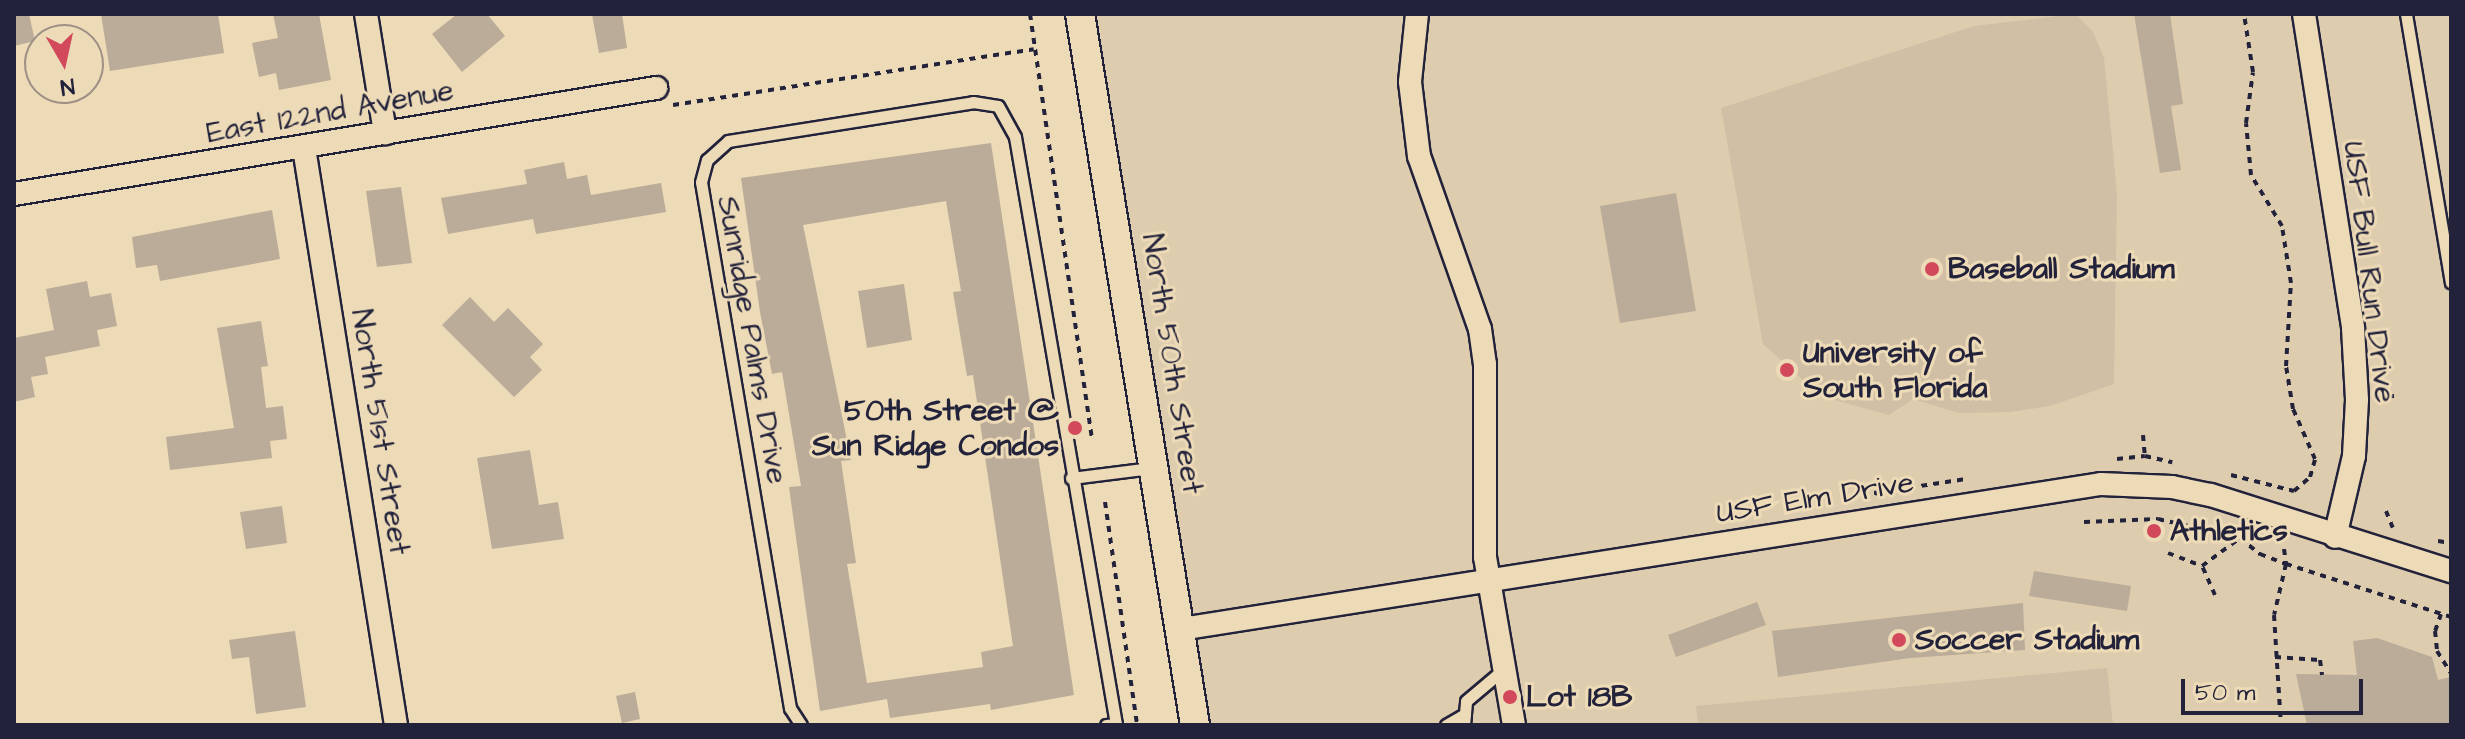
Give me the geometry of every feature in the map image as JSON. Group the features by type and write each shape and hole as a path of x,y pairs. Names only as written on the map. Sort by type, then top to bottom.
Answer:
{"street":[{"path":"366,14 385,133"},
{"name":"North 50th Street","path":"1080,14 1195,725"},
{"path":"1417,14 1410,82 1419,156 1480,329 1485,364 1488,580 1514,725"},
{"name":"USF Bull Run Drive","path":"2304,14 2353,328 2356,385 2354,456 2335,537"},
{"name":"East 122nd Avenue","path":"14,194 656,88"},
{"name":"North 51st Street","path":"304,148 396,725"},
{"name":"USF Elm Drive","path":"1181,629 2101,484 2172,487 2211,495 2450,572"}],"lane":[{"path":"2406,14 2451,282"},
{"name":"Sunridge Palms Drive","path":"801,725 790,708 701,182 707,160 728,141 973,102 998,106 1015,137 1113,725"},
{"path":"1071,478 1155,467"},
{"path":"1446,725 1465,720 1466,701 1504,668"}],"path":[{"path":"1030,14 1092,437"},
{"path":"2229,474 2294,491 2310,477 2315,459 2293,409 2286,366 2291,283 2282,226 2251,175 2246,123 2253,72 2244,14"},
{"path":"2143,435 2145,456"},
{"path":"2102,461 2145,456 2187,465"},
{"path":"1887,494 1874,493 1983,477"},
{"path":"1105,502 1137,725"},
{"path":"2084,522 2158,519 2240,538 2260,554 2286,564 2451,617"},
{"path":"2202,566 2240,538"},
{"path":"2281,725 2274,615 2286,564 2284,549"},
{"path":"2168,553 2202,566 2215,595"},
{"path":"2441,614 2435,631 2437,651 2451,673"},
{"path":"2275,657 2320,660 2322,675"}],"shaded area":[{"name":"University of South Florida","path":"1068,14 2451,14 2451,725 1180,725"},
{"name":"Baseball Stadium","path":"2076,14 2093,32 2104,58 2117,193 2114,384 2050,406 2010,412 1959,413 1913,399 1889,415 1820,396 1763,344 1721,108 1974,26"},
{"path":"2107,668 2113,725 1698,725 1696,706"}],"building":[{"path":"14,14 29,14 31,24 24,24 24,44 14,46"},
{"path":"101,14 218,14 224,53 110,71"},
{"path":"273,14 319,14 331,80 279,90 276,73 259,77 252,43 278,38"},
{"path":"457,14 487,14 505,36 462,72 432,34"},
{"path":"592,14 622,14 627,48 599,53"},
{"path":"2134,14 2170,14 2183,104 2171,106 2181,170 2160,173"},
{"path":"991,143 1074,695 991,710 990,704 890,718 887,699 820,711 789,487 801,486 782,372 772,374 741,178","holes":["946,201 961,291 953,292 967,376 973,375 1013,646 981,652 983,667 867,683 847,564 856,563 841,461 851,460 803,225"]},
{"path":"564,162 567,179 587,175 591,195 661,183 666,212 536,234 533,219 448,234 441,198 527,184 524,170"},
{"path":"401,187 412,263 377,267 366,191"},
{"path":"1676,193 1696,311 1620,323 1600,206"},
{"path":"272,210 280,259 160,281 157,265 136,268 132,237"},
{"path":"87,281 90,297 111,293 117,326 97,330 100,346 45,357 48,374 31,377 35,397 14,402 14,338 54,330 46,289"},
{"path":"904,284 912,340 867,348 858,291"},
{"path":"470,297 494,322 508,308 543,344 530,357 542,370 514,397 442,325"},
{"path":"261,321 268,366 261,367 266,408 283,406 287,439 270,441 272,458 170,470 166,437 234,428 217,328"},
{"path":"530,450 539,505 558,502 564,539 492,549 477,458"},
{"path":"282,506 287,543 246,549 240,512"},
{"path":"2034,571 2131,586 2127,611 2029,596"},
{"path":"1757,602 1766,625 1676,657 1668,635"},
{"name":"Soccer Stadium","path":"2023,603 2025,650 1910,658 1778,677 1772,631"},
{"path":"295,631 306,707 256,714 249,657 232,659 229,640"},
{"path":"2377,638 2432,657 2438,680 2451,677 2451,725 2307,725 2296,674 2357,675 2353,641"},
{"path":"635,692 640,719 622,723 616,696"}],"place":[{"name":"Baseball Stadium","path":"1932,269"},
{"name":"University of South Florida","path":"1787,370"},
{"name":"50th Street @ Sun Ridge Condos","path":"1075,428"},
{"name":"Athletics","path":"2154,531"},
{"name":"Soccer Stadium","path":"1899,640"},
{"name":"Lot 18B","path":"1510,697"}]}
